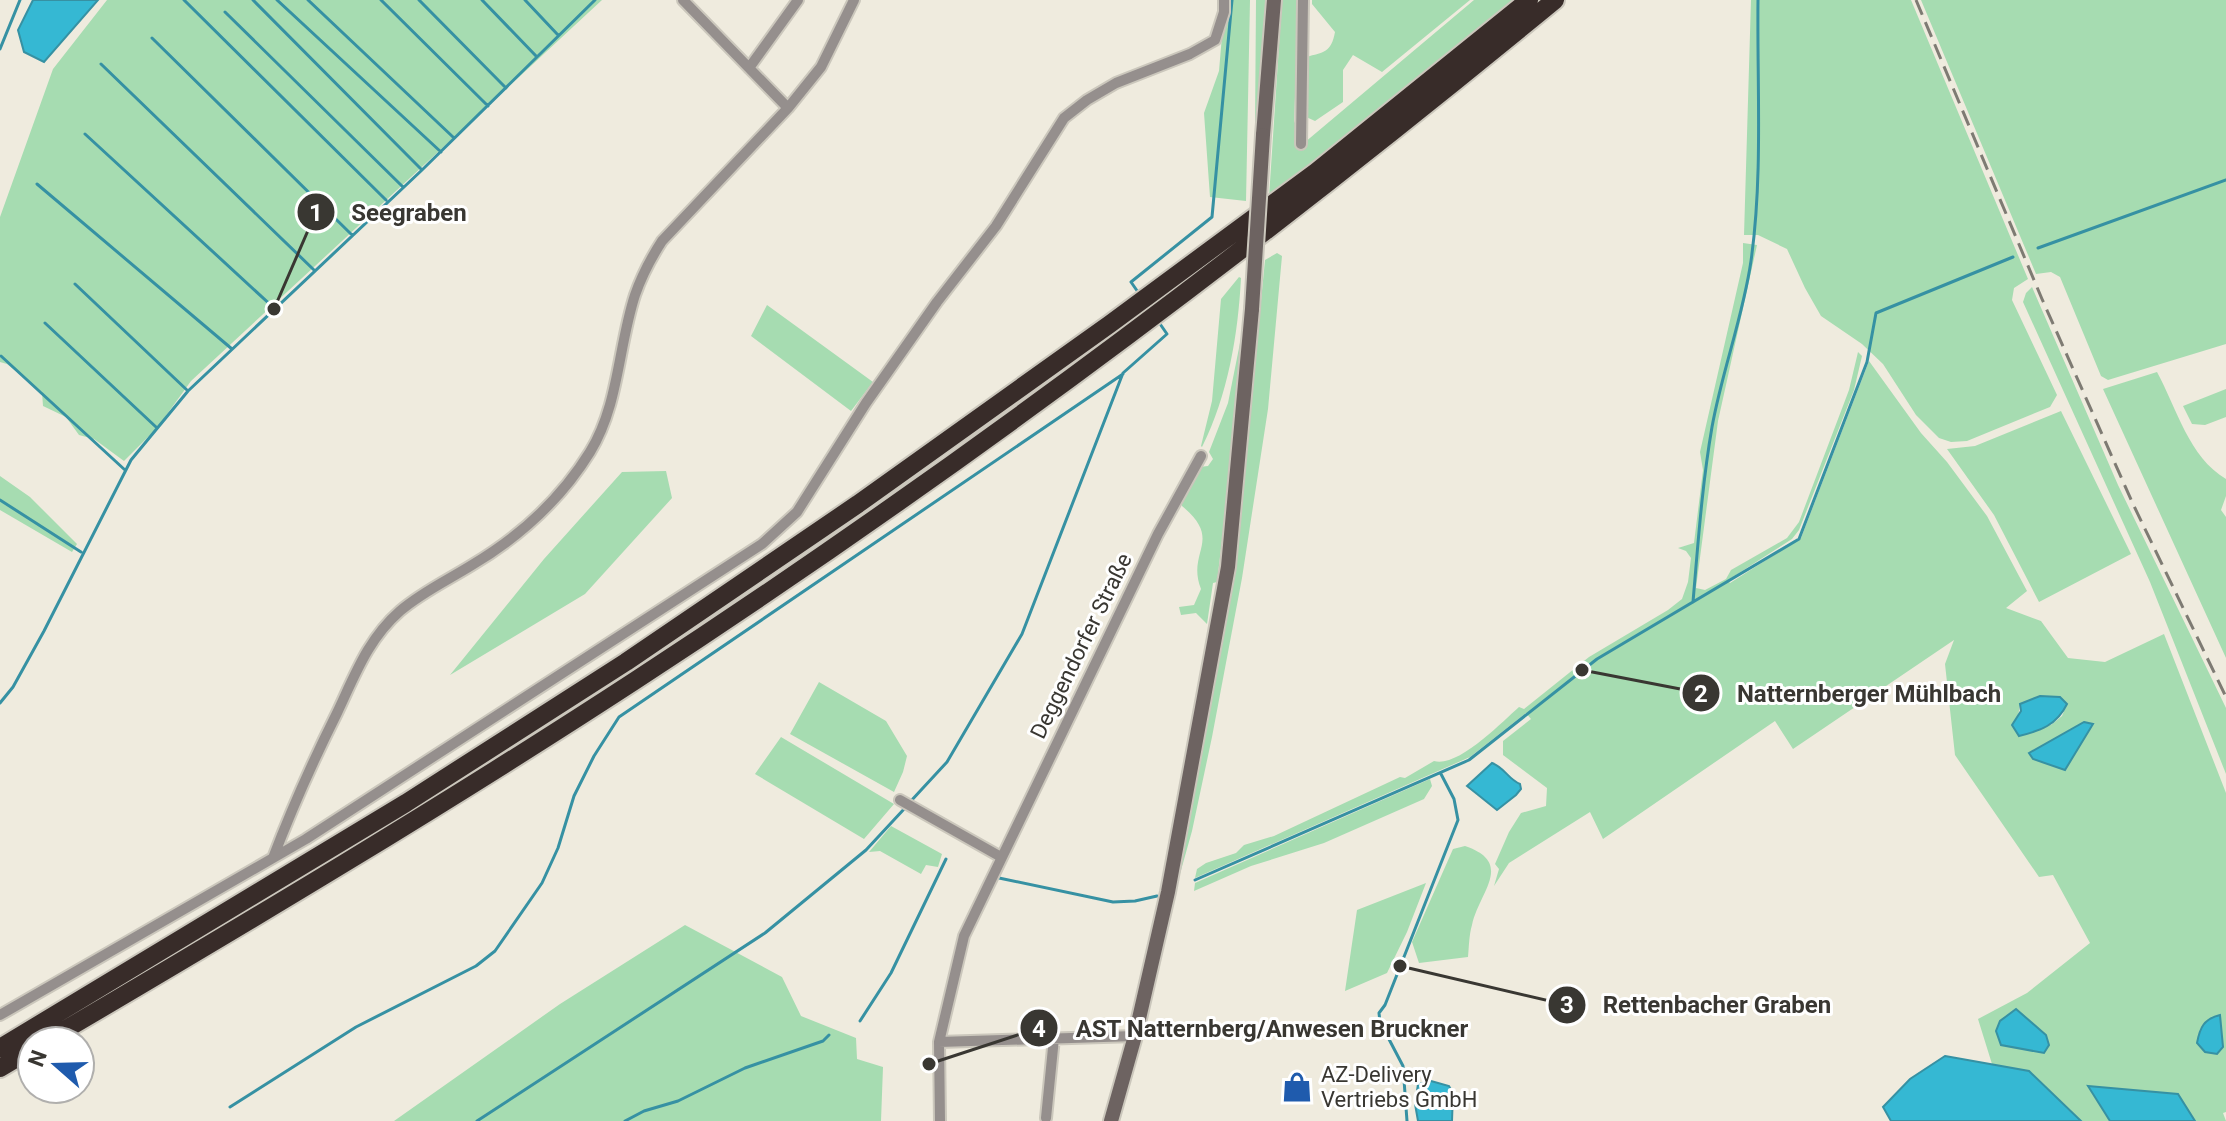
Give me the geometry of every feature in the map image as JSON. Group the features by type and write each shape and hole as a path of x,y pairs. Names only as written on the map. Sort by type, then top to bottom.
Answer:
{"highway":[{"path":"73,1025 418,820 639,678 873,520 1157,301 1529,0"},
{"path":"1157,301 1318,191 1555,0"},
{"path":"0,1048 406,803 626,662 1141,313"}],"main road":[{"path":"1111,1121 1135,1036 1168,892 1228,567 1252,309 1274,0"}],"street":[{"path":"683,0 788,108"},
{"path":"749,68 798,0"},
{"path":"273,858 314,756 365,651 401,611 510,540 538,516 569,481 591,451 604,422 614,393 634,297 646,267 662,241 682,218 788,108 821,67 854,0"},
{"path":"0,1015 273,858 762,544 797,512 866,403 937,302 996,226 1064,118 1116,83 1190,54 1215,40 1224,12 1224,0"},
{"path":"1301,144 1303,0"},
{"name":"Deggendorfer Straße","path":"940,1121 939,1042 964,936 1158,534 1201,456"},
{"path":"905,803 1001,857"},
{"path":"939,1042 1135,1036"},
{"path":"1046,1118 1054,1038"}],"green space":[{"path":"107,0 602,0 191,381 157,428 124,461 94,439 79,435 66,417 43,406 42,392 7,364 0,362 0,217 53,69"},
{"path":"1225,0 1250,0 1246,201 1210,197 1204,113 1219,71"},
{"path":"1256,0 1267,0 1257,129 1255,128"},
{"path":"1282,0 1299,0 1294,121 1304,143 1474,0 1515,0 1269,197"},
{"path":"1312,0 1470,0 1382,72 1353,55 1343,70 1343,102 1315,121 1304,116 1306,57 1326,50 1335,32"},
{"path":"1751,0 1911,0 2028,279 2014,288 2012,300 2057,395 2050,407 1967,441 1951,442 1939,438 1916,415 1883,364 1862,344 1821,316 1787,249 1758,235 1744,235"},
{"path":"1921,0 2226,0 2226,344 2108,380 2101,376 2060,277 2051,272 2036,274"},
{"path":"1743,243 1757,245 1718,421 1696,588 1705,590 1726,579 1731,570 1787,538 1799,522 1849,390 1858,352 1862,356 1854,390 1799,530 1792,539 1728,580 1730,583 1801,538 1869,361 1987,516 2027,591 2006,608 2041,621 2068,658 2105,662 2164,634 2226,793 2226,1112 2223,1113 2226,1121 2195,1121 2178,1094 2089,1086 2110,1121 2081,1121 2029,1071 1992,1064 1978,1019 2027,993 2090,943 2053,875 2039,877 1955,755 1945,664 1954,640 1793,749 1775,721 1603,839 1590,812 1509,863 1494,886 1499,869 1495,864 1521,813 1546,806 1547,788 1503,755 1503,741 1531,719 1526,713 1470,757 1195,878 1197,869 1236,853 1244,845 1274,836 1400,777 1405,778 1434,761 1455,758 1491,733 1519,707 1524,709 1589,657 1682,599 1691,558 1686,551 1678,548 1694,543 1703,470 1700,452 1743,263","holes":["2040,696 2060,697 2067,704 2062,716 2051,725 2018,717 2020,704","2092,724 2065,770 2029,753","2016,1009 2027,1019 2044,1053 2001,1045"]},
{"path":"1277,253 1282,256 1268,409 1242,578 1212,737 1178,881 1227,607 1265,260"},
{"path":"1239,277 1240,299 1230,364 1219,407 1202,447 1212,401 1221,299"},
{"path":"2032,287 2118,485 2226,708 2226,774 2150,582 2023,302"},
{"path":"767,305 873,382 851,411 751,336"},
{"path":"1243,328 1217,582 1213,583 1207,624 1196,613 1181,615 1179,607 1194,605 1201,589 1198,565 1203,538 1201,528 1182,503 1199,467 1208,466 1213,459 1209,452 1228,403"},
{"path":"2157,372 2193,445 2213,470 2226,479 2226,496 2221,510 2226,517 2226,658 2103,389"},
{"path":"2226,389 2226,417 2205,425 2192,424 2183,406"},
{"path":"2061,411 2131,554 2039,602 1994,515 1947,449 1975,446"},
{"path":"666,471 672,498 585,594 450,675 544,559 622,472"},
{"path":"0,476 30,497 77,544 72,552 0,510"},
{"path":"819,682 886,721 907,756 894,792 790,734"},
{"path":"781,737 894,804 864,839 755,774"},
{"path":"1430,779 1432,786 1424,799 1324,843 1251,866 1194,891 1195,883"},
{"path":"891,826 942,854 938,867 926,865 921,874 880,851 869,852"},
{"path":"1465,846 1480,853 1491,870 1472,925 1468,957 1419,963 1412,942 1453,849"},
{"path":"1426,883 1387,973 1345,991 1357,910"},
{"path":"685,925 782,977 801,1016 856,1038 857,1059 883,1067 881,1121 394,1121 560,1004"}],"water":[{"path":"33,0 98,0 44,62 24,52 18,30"},
{"path":"2040,696 2060,697 2067,704 2047,726 2019,736 2012,725 2021,711 2020,704"},
{"path":"2084,722 2093,724 2065,770 2033,759 2029,753"},
{"path":"1492,763 1520,784 1521,789 1497,810 1467,786"},
{"path":"2016,1009 2046,1035 2049,1045 2044,1053 2001,1045 1996,1031 2000,1021"},
{"path":"2220,1015 2223,1047 2217,1054 2205,1052 2197,1043 2200,1032 2206,1021"},
{"path":"1945,1056 2029,1071 2081,1121 1891,1121 1883,1107 1910,1079"},
{"path":"1431,1081 1449,1086 1453,1093 1452,1121 1418,1121 1415,1104 1418,1084"},
{"path":"2088,1086 2178,1094 2195,1121 2110,1121"}],"waterway":[{"path":"0,49 20,0"},
{"path":"184,0 386,200"},
{"path":"253,0 422,170"},
{"path":"277,0 441,152"},
{"path":"308,0 453,137"},
{"path":"381,0 488,106"},
{"path":"419,0 506,88"},
{"path":"482,0 537,57"},
{"path":"525,0 558,35"},
{"path":"0,703 13,687 44,631 131,460 188,391 422,170 595,0"},
{"path":"1140,295 1131,282 1212,217 1232,0"},
{"path":"1693,602 1712,427 1747,282 1755,229 1758,0"},
{"path":"225,12 402,186"},
{"path":"152,38 352,235"},
{"path":"101,64 314,270"},
{"path":"85,134 274,308"},
{"path":"2038,248 2226,180"},
{"path":"37,184 232,349"},
{"path":"1195,880 1469,760 1597,659 1799,539 1867,362 1876,313 2013,257"},
{"path":"75,284 188,391"},
{"path":"910,802 947,762 1022,634 1123,373 1167,334 1158,321"},
{"path":"45,323 156,427"},
{"path":"1,356 125,470"},
{"path":"230,1107 356,1027 476,966 495,951 542,883 558,848 574,796 594,756 619,717 1123,374"},
{"path":"0,500 81,552"},
{"path":"1407,1121 1403,1066 1380,1022 1379,1013 1385,1005 1458,820 1454,799 1441,774"},
{"path":"477,1121 765,933 866,850 905,808"},
{"path":"860,1021 891,973 946,859"},
{"path":"999,878 1113,902 1157,896"},
{"path":"625,1121 644,1111 678,1101 745,1068 823,1041 829,1035"}],"railway":[{"path":"1916,0 2042,299 2133,504 2226,697"}],"place":[{"name":"Seegraben","path":"274,309"},
{"name":"Natternberger Mühlbach","path":"1582,670"},
{"name":"Rettenbacher Graben","path":"1400,966"},
{"name":"AST Natternberg/Anwesen Bruckner","path":"929,1064"},
{"name":"AZ-Delivery Vertriebs GmbH","path":"1297,1087"}]}
